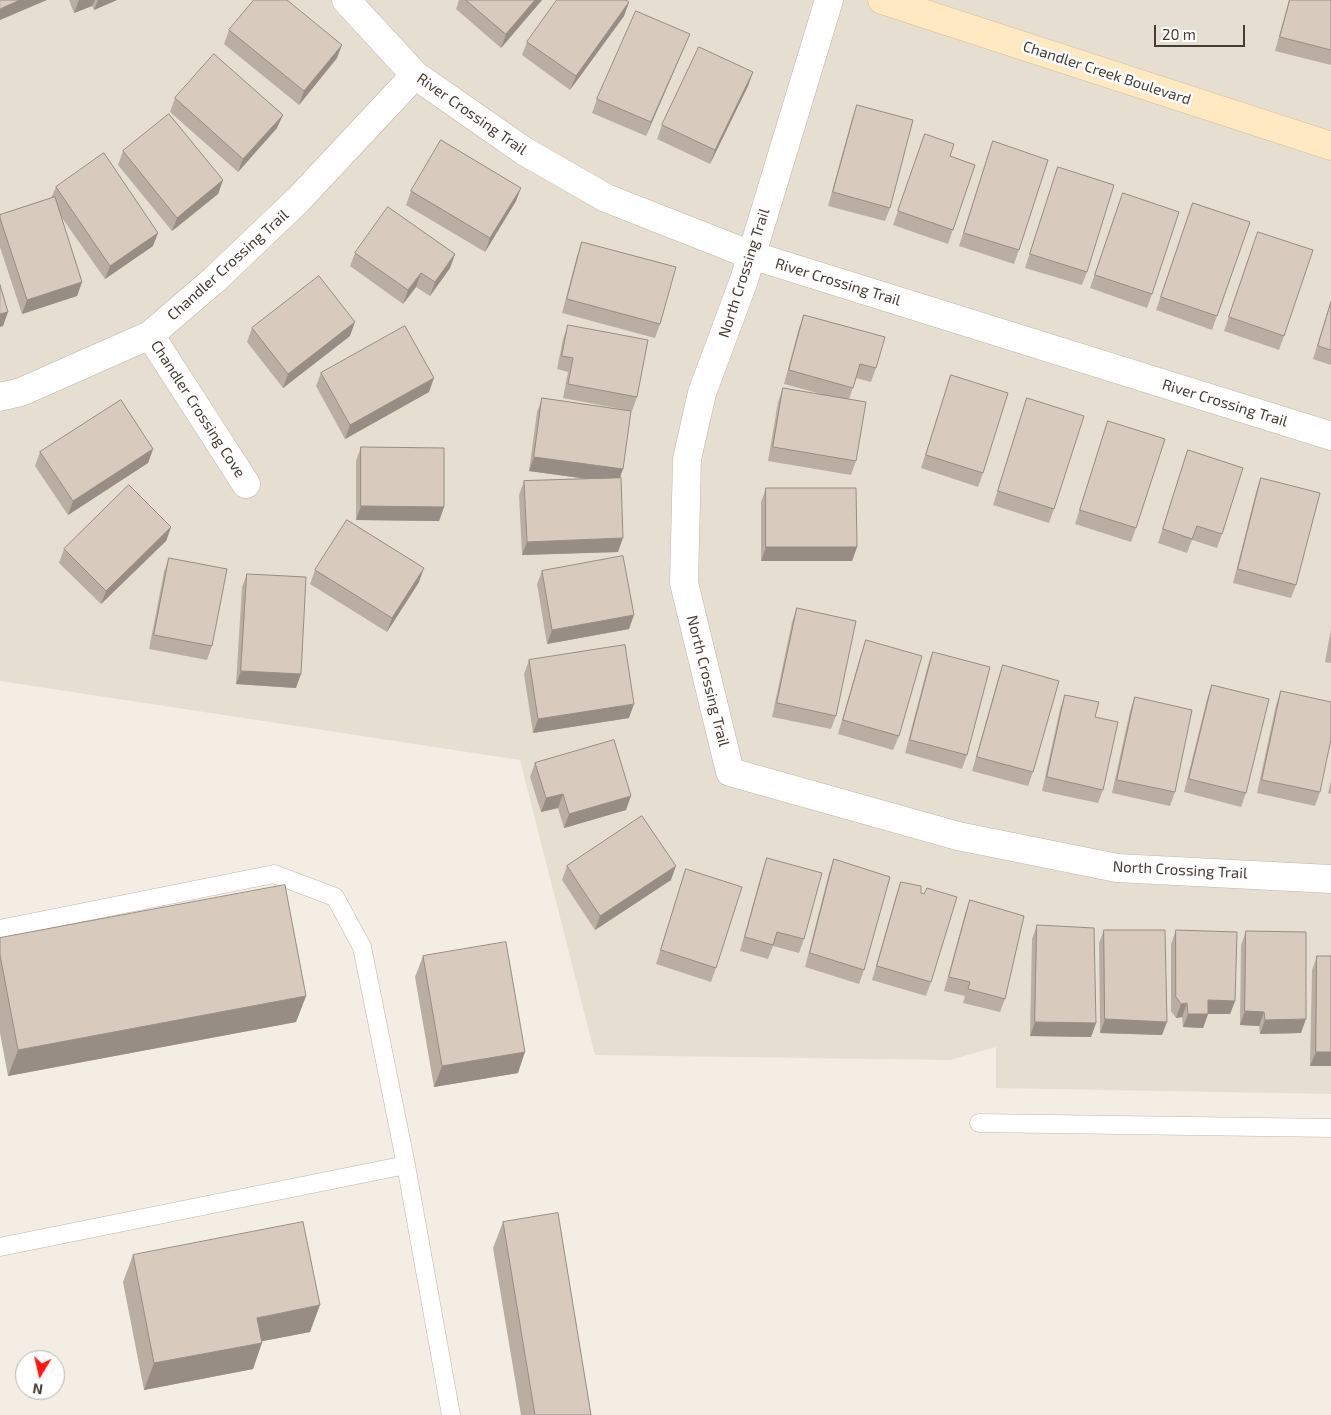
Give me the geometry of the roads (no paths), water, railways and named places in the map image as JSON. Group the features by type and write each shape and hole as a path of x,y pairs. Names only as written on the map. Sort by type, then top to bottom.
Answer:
{"street":[{"name":"River Crossing Trail","path":"346,0 416,75 524,151 606,198 751,255 1331,436"},
{"name":"North Crossing Trail","path":"830,0 744,280 702,393 687,459 684,583 730,772 958,836 1118,868 1331,879"},
{"name":"Chandler Creek Boulevard","path":"882,0 1331,146"},
{"name":"Chandler Crossing Trail","path":"0,397 21,392 150,335 214,280 298,200 416,75"},
{"name":"Chandler Crossing Cove","path":"150,335 246,484"}],"lane":[{"path":"0,929 274,874 335,897 362,947 406,1165 451,1415"},
{"path":"979,1123 1331,1128"},
{"path":"0,1246 406,1165"}]}
